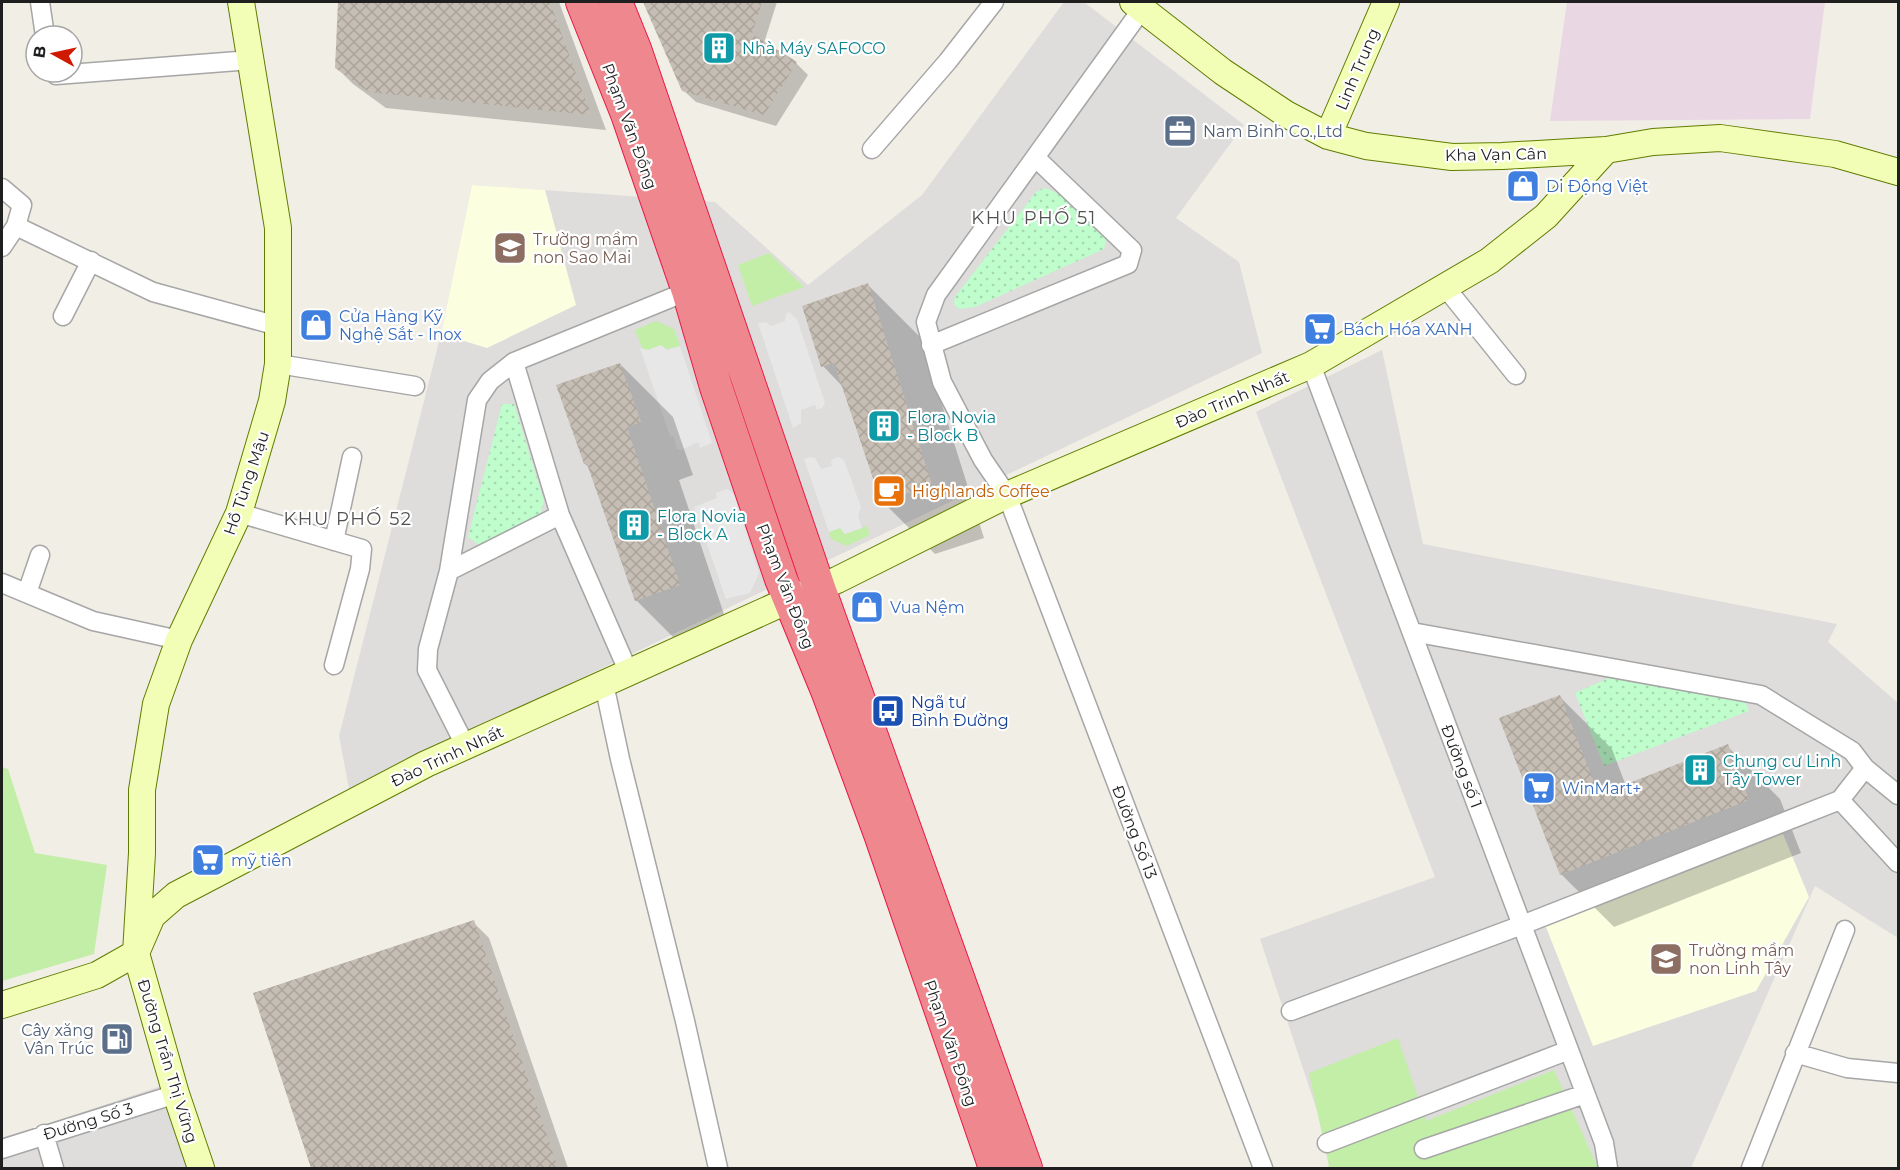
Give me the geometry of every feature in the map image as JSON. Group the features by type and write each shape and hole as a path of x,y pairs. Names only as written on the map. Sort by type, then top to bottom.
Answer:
{"highway":[{"name":"Phạm Văn Đồng","path":"582,2 627,114 688,291 716,387 789,600 828,693 880,834 995,1168"},
{"name":"Phạm Văn Đồng","path":"616,2 635,49 819,588 1026,1168"}],"street":[{"path":"40,2 43,24"},
{"name":"Hồ Tùng Mậu","path":"136,953 142,853 142,790 156,704 180,640 239,513 272,401 278,364 278,228 241,2"},
{"path":"872,149 948,61 994,2"},
{"name":"Linh Trung","path":"1328,136 1386,2"},
{"name":"Kha Vạn Cân","path":"1138,5 1223,72 1286,114 1328,136 1401,152 1452,157 1606,150 1653,142 1720,138 1836,154 1899,172"},
{"name":"Đường Số 13","path":"1138,5 1036,159 936,295 926,322 942,382 983,460 1007,495 1263,1168"},
{"path":"84,73 251,60"},
{"name":"Đào Trinh Nhất","path":"136,953 152,916 176,895 465,745 819,588 1007,495 1311,364 1446,288 1488,261 1546,216 1606,150"},
{"path":"931,345 1128,264 1132,250 1036,159"},
{"path":"2,188 22,205 16,226 2,247"},
{"path":"16,226 153,292 278,326"},
{"path":"63,316 91,261"},
{"path":"1446,288 1516,375"},
{"path":"465,745 427,670 428,649 449,571 477,400 490,381 514,363 688,291"},
{"path":"514,363 560,515 629,673"},
{"path":"278,364 415,386"},
{"name":"Đường số 1","path":"1311,364 1604,1143 1608,1168"},
{"path":"334,541 352,457"},
{"path":"239,513 362,549 360,569 334,665"},
{"path":"449,571 560,515"},
{"path":"27,593 40,555"},
{"path":"2,583 93,621 180,640"},
{"path":"1412,633 1761,695 1852,751 1865,768 1899,795"},
{"path":"604,684 718,1168"},
{"path":"1291,1011 1522,925 1840,800 1865,768"},
{"path":"1840,800 1899,863"},
{"path":"1751,1168 1845,930"},
{"path":"2,1005 97,975 136,953"},
{"name":"Đường Trần Thị Vững","path":"136,953 176,1094 201,1168"},
{"path":"1326,1143 1569,1050"},
{"path":"1795,1053 1847,1068 1899,1073"},
{"name":"Đường Số 3","path":"2,1149 176,1094"},
{"path":"1424,1149 1585,1094"},
{"path":"44,1134 54,1168"}],"shaded area":[{"path":"1064,2 1084,2 1244,125 1176,218 1239,262 1262,353 349,789 339,736 441,334 472,185 715,202 808,285 922,195"},
{"path":"1567,2 1825,2 1810,119 1550,121"},
{"name":"Trường mầm non Sao Mai","path":"472,185 545,190 576,305 487,348 441,334"},
{"path":"789,312 797,319 825,403 817,410 815,405 801,410 801,423 793,428 758,323 766,322 771,326 785,321 786,314"},
{"path":"661,345 667,350 680,346 712,443 700,448 698,442 681,450 677,449 674,437 670,436 640,348 648,350"},
{"path":"1382,350 1423,544 1837,624 1828,642 1898,703 1898,938 1815,886 1691,1168 1336,1168 1260,939 1435,877 1256,412"},
{"path":"838,457 844,460 861,507 858,517 862,528 845,534 840,528 829,532 804,459 815,458 821,469 832,466 831,460"},
{"path":"727,489 734,494 759,573 750,593 726,599 694,507 717,498 716,493"},
{"name":"Trường mầm non Linh Tây","path":"1783,834 1809,897 1756,991 1593,1046 1546,927"},
{"path":"161,1086 188,1168 2,1168 2,1139"}],"green space":[{"path":"1044,188 1069,200 1097,221 1106,234 1104,249 975,307 958,309 954,303 955,297 1036,192"},
{"path":"769,253 804,287 752,306 738,265"},
{"path":"656,321 674,329 680,346 643,350 635,330"},
{"path":"502,404 514,404 544,501 540,515 481,546 468,537"},
{"path":"867,526 870,535 847,546 831,539 829,532 840,528 845,534"},
{"path":"1611,677 1745,702 1749,711 1604,766 1575,693"},
{"path":"2,767 8,769 35,853 107,865 94,954 2,981"},
{"path":"1398,1038 1426,1121 1554,1070 1598,1168 1326,1168 1329,1166 1309,1073"}],"building":[{"path":"338,2 550,2 591,115 369,92 335,68"},
{"name":"Nhà Máy SAFOCO","path":"643,2 762,2 752,34 797,62 764,115 682,91"},
{"name":"Flora Novia - Block B","path":"868,283 932,485 881,502 834,363 821,367 802,306"},
{"name":"Flora Novia - Block A","path":"620,363 641,422 627,427 680,585 635,601 587,464 584,464 556,385"},
{"name":"Chung cư Linh Tây Tower","path":"1560,695 1599,795 1728,744 1749,800 1560,875 1499,718"},
{"path":"474,920 558,1168 311,1168 253,993"}],"place":[{"name":"Nhà Máy SAFOCO","path":"719,48"},
{"name":"Nam Binh Co.,Ltd","path":"1180,131"},
{"name":"Di Động Việt","path":"1523,186"},
{"name":"Trường mầm non Sao Mai","path":"510,248"},
{"name":"Cửa Hàng Kỹ Nghệ Sắt - Inox","path":"316,325"},
{"name":"Bách Hóa XANH","path":"1320,329"},
{"name":"Flora Novia - Block B","path":"884,426"},
{"name":"Highlands Coffee","path":"889,491"},
{"name":"Flora Novia - Block A","path":"634,525"},
{"name":"Vua Nệm","path":"867,607"},
{"name":"Ngã tư Bình Đường","path":"888,711"},
{"name":"Chung cư Linh Tây Tower","path":"1700,770"},
{"name":"WinMart+","path":"1539,788"},
{"name":"mỹ tiên","path":"208,860"},
{"name":"Trường mầm non Linh Tây","path":"1666,959"},
{"name":"Cây xăng Vân Trúc","path":"117,1039"}],"district":[{"name":"KHU PHỐ 51","path":"1034,218"},
{"name":"KHU PHỐ 52","path":"348,519"}]}
